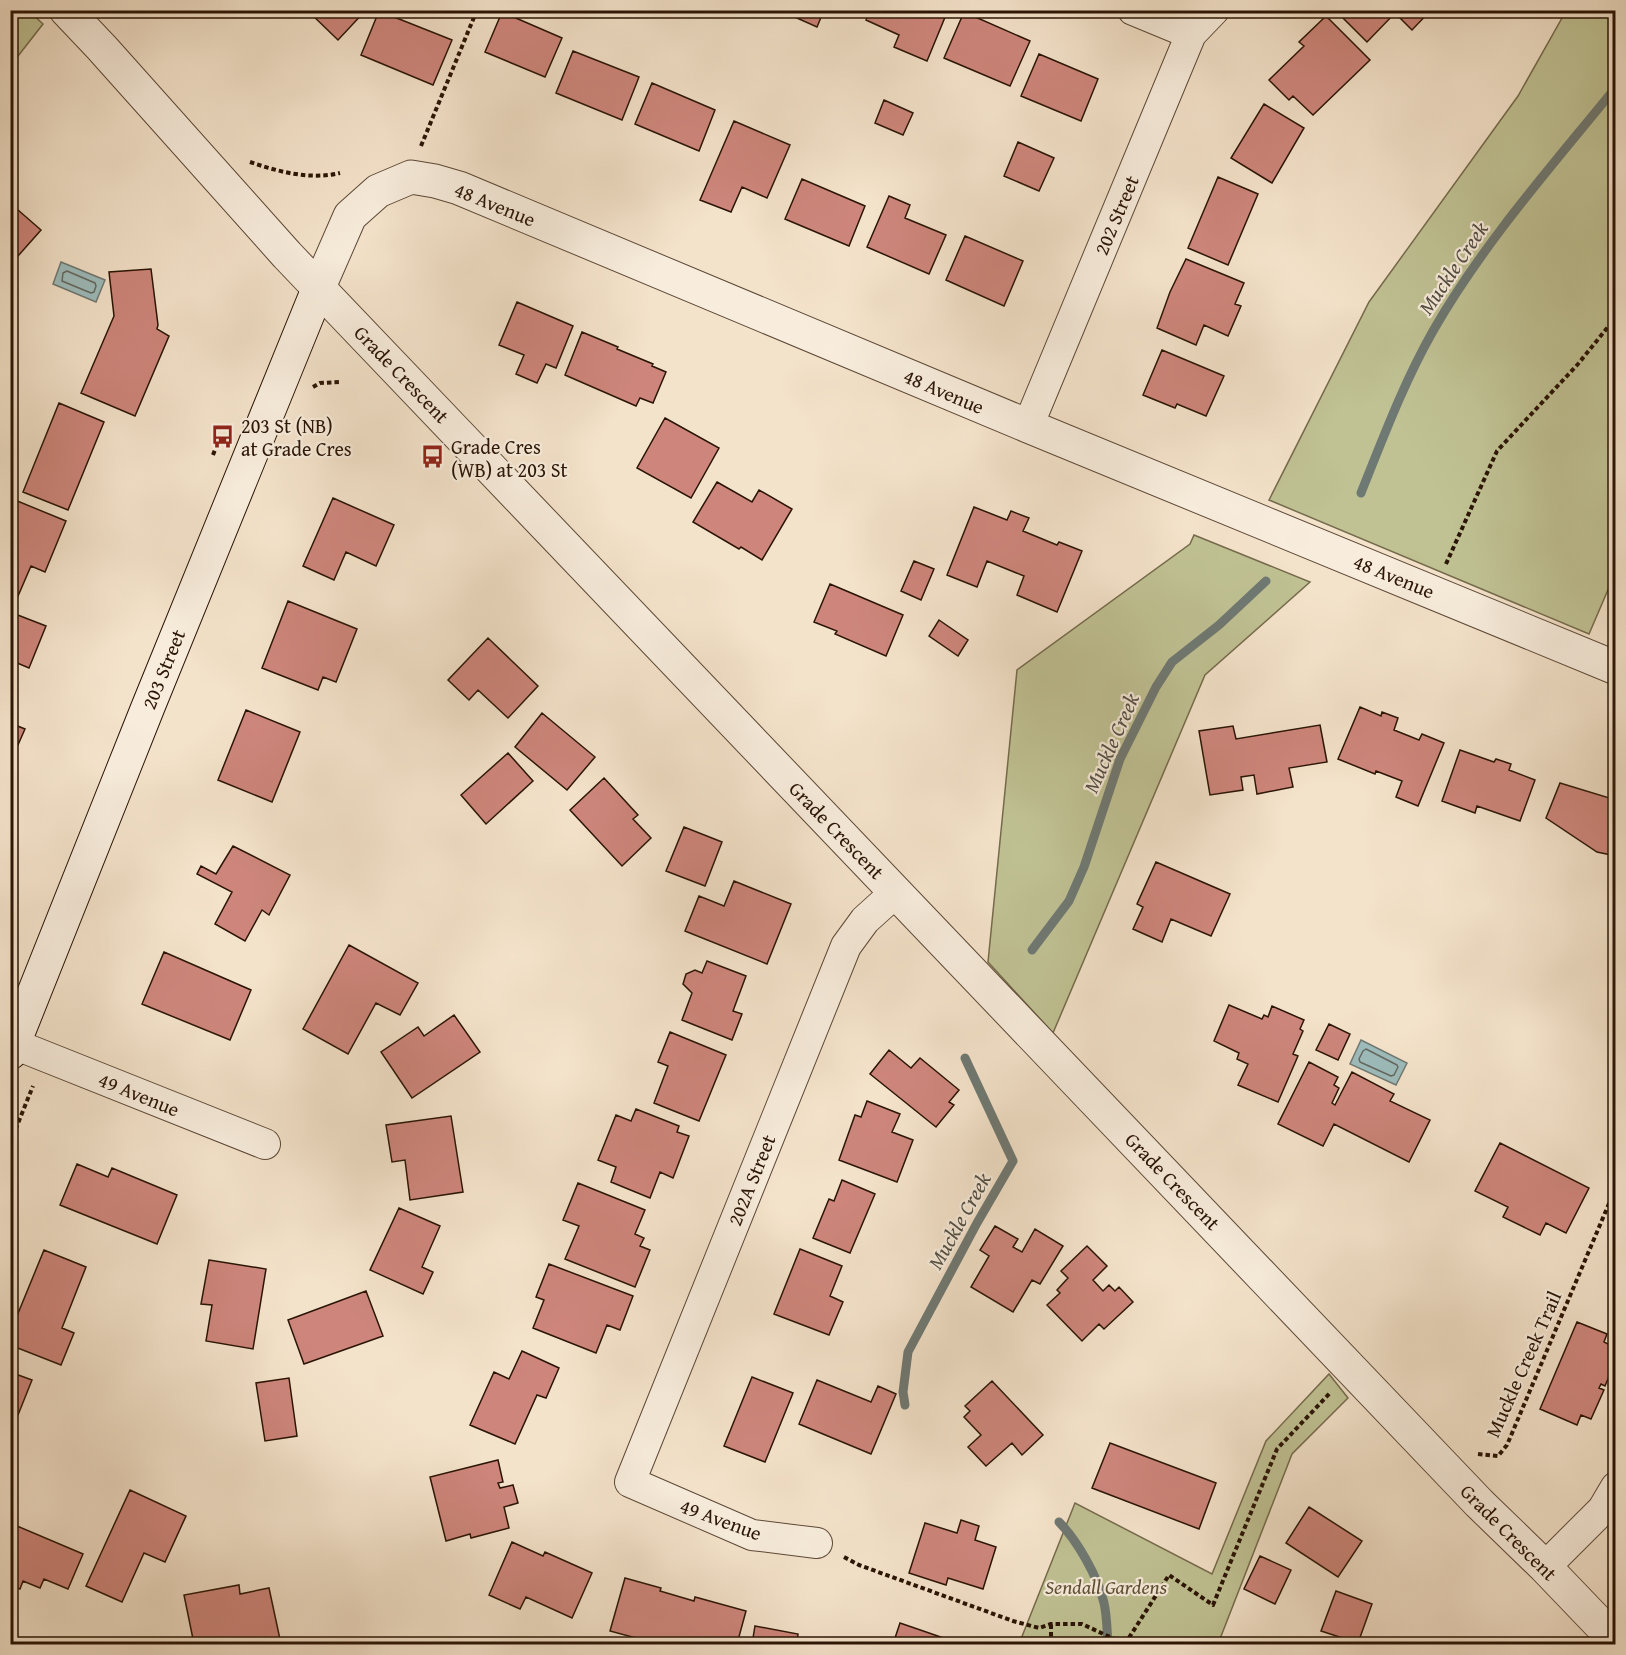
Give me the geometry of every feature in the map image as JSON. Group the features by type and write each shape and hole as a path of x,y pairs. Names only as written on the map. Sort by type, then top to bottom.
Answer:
{"street":[{"name":"Grade Crescent","path":"66,10 287,255 1479,1503 1616,1641"},
{"path":"1133,10 1191,34"},
{"name":"202 Street","path":"1028,426 1191,34 1214,10"},
{"name":"48 Avenue","path":"319,287 350,216 378,191 411,177 435,181 481,197 1028,426 1616,668"},
{"name":"203 Street","path":"12,1048 148,706 319,287"},
{"name":"202A Street","path":"630,1482 846,946 865,920 896,892"},
{"name":"49 Avenue","path":"12,1048 265,1144"},
{"name":"49 Avenue","path":"630,1482 752,1535 817,1543"},
{"path":"1545,1567 1602,1509 1616,1488"}],"path":[{"path":"420,146 477,10"},
{"path":"244,159 263,167 304,176 317,177 340,173"},
{"path":"1443,570 1497,451 1578,364 1616,317"},
{"path":"320,383 340,382"},
{"path":"10,1143 30,1094"},
{"name":"Muckle Creek Trail","path":"1477,1454 1498,1456 1507,1445 1616,1187"},
{"path":"817,1543 859,1565 1013,1621 1039,1628 1051,1624 1082,1624 1125,1644 1169,1575 1213,1605 1277,1449 1336,1387"},
{"path":"1051,1624 1051,1644"}],"green space":[{"path":"11,10 29,11 43,24 11,65"},
{"path":"1566,11 1616,11 1616,571 1589,634 1269,500 1369,302 1518,96"},
{"path":"1194,535 1310,582 1205,675 1053,1033 988,962 1017,670 1190,544"},
{"name":"Sendall Gardens","path":"1329,1374 1348,1398 1292,1454 1218,1644 1019,1644 1075,1503 1212,1574 1266,1441"}],"water":[{"path":"61,262 105,280 96,302 53,284"},
{"path":"1361,1040 1407,1063 1396,1085 1350,1064"}],"building":[{"path":"307,10 366,10 338,40"},
{"path":"779,10 824,10 817,27"},
{"path":"870,10 948,10 927,61 894,47 899,35 866,20"},
{"path":"1338,10 1431,10 1412,30 1395,13 1367,42 1337,12"},
{"path":"379,11 452,40 433,85 361,55"},
{"path":"502,12 562,38 545,77 485,52"},
{"path":"964,12 1030,41 1010,86 944,58"},
{"path":"1326,16 1370,60 1313,115 1293,96 1289,100 1269,80 1304,46 1299,42"},
{"path":"573,51 639,77 622,120 556,93"},
{"path":"1039,54 1098,79 1081,121 1021,96"},
{"path":"652,83 715,110 699,151 635,124"},
{"path":"884,100 913,113 903,135 875,123"},
{"path":"1264,104 1304,128 1272,183 1231,158"},
{"path":"734,121 790,145 767,198 742,187 731,212 700,200"},
{"path":"1018,142 1054,158 1039,191 1004,176"},
{"path":"1218,177 1258,194 1228,265 1188,248"},
{"path":"802,179 865,206 849,246 785,219"},
{"path":"889,196 910,205 905,218 946,235 929,274 867,247"},
{"path":"10,203 41,230 10,265"},
{"path":"965,236 1023,261 1004,306 946,280"},
{"path":"1186,259 1244,283 1235,304 1241,306 1228,336 1204,325 1196,345 1157,328 1170,292"},
{"path":"151,269 157,329 169,336 135,416 81,393 114,316 109,272"},
{"path":"517,302 573,326 556,368 546,364 537,383 516,374 524,355 499,345"},
{"path":"582,332 618,347 617,349 666,372 653,403 640,398 636,406 565,375"},
{"path":"1162,350 1224,376 1206,416 1177,404 1175,408 1143,395"},
{"path":"59,403 104,422 68,510 23,492"},
{"path":"665,418 719,448 691,498 637,468"},
{"path":"717,482 752,502 759,490 792,509 762,560 693,522"},
{"path":"10,498 66,521 45,572 31,566 15,603 10,601"},
{"path":"333,498 394,525 376,566 346,552 334,580 303,566"},
{"path":"974,507 1007,520 1011,511 1029,518 1023,531 1057,545 1059,542 1082,551 1057,612 1017,595 1024,576 987,561 977,587 947,575"},
{"path":"914,561 934,569 921,600 901,591"},
{"path":"830,584 903,615 886,656 835,634 837,631 814,622"},
{"path":"288,601 357,629 336,682 323,677 318,690 262,668"},
{"path":"10,612 46,626 29,668 10,660"},
{"path":"939,620 968,640 958,656 929,636"},
{"path":"488,638 538,686 508,718 478,690 469,700 448,680"},
{"path":"1360,707 1381,716 1382,712 1398,718 1394,730 1419,740 1422,734 1444,743 1418,806 1396,797 1402,781 1376,771 1375,774 1338,759"},
{"path":"246,710 300,732 272,802 218,780"},
{"path":"542,713 595,757 567,790 515,747"},
{"path":"10,723 25,729 10,763"},
{"path":"1320,725 1327,762 1289,768 1293,787 1257,794 1254,775 1241,777 1243,790 1210,795 1199,731 1233,726 1236,739"},
{"path":"1460,750 1494,762 1496,759 1511,764 1509,770 1535,780 1520,821 1477,806 1475,813 1442,801"},
{"path":"508,753 533,781 486,824 461,795"},
{"path":"604,778 638,815 633,819 651,838 622,866 570,810"},
{"path":"1560,783 1616,800 1616,856 1597,852 1546,818"},
{"path":"684,827 722,842 705,886 666,871"},
{"path":"233,846 290,875 269,915 262,910 245,941 215,924 232,892 197,874 201,866 216,874"},
{"path":"1156,862 1230,894 1211,936 1171,919 1162,942 1133,929 1143,907 1137,904"},
{"path":"734,881 791,904 767,964 685,931 699,896 724,906"},
{"path":"349,945 418,983 400,1015 376,1003 348,1054 303,1029"},
{"path":"164,952 251,990 230,1040 142,1004"},
{"path":"707,961 746,976 733,1011 742,1014 732,1040 682,1020 692,993 683,984 686,974 695,970 702,973"},
{"path":"1229,1005 1262,1019 1264,1015 1268,1017 1272,1006 1304,1020 1300,1029 1303,1031 1293,1054 1298,1056 1278,1102 1238,1085 1248,1064 1237,1059 1239,1053 1214,1041"},
{"path":"454,1015 480,1052 412,1098 381,1052 418,1027 424,1036"},
{"path":"1329,1024 1350,1034 1338,1060 1316,1050"},
{"path":"670,1032 726,1055 699,1121 654,1103 668,1066 658,1062"},
{"path":"889,1050 911,1068 920,1058 959,1090 949,1102 954,1105 936,1127 870,1074"},
{"path":"1309,1062 1338,1077 1334,1085 1339,1088 1332,1103 1335,1105 1352,1072 1394,1094 1390,1101 1430,1120 1409,1162 1334,1124 1323,1146 1278,1124"},
{"path":"867,1101 900,1114 892,1132 913,1140 897,1182 839,1160 855,1115 861,1117"},
{"path":"636,1109 679,1126 677,1132 689,1136 673,1178 660,1172 650,1198 611,1182 616,1167 598,1160 616,1115 631,1121"},
{"path":"451,1116 463,1192 410,1200 405,1160 392,1162 386,1125"},
{"path":"1500,1143 1589,1188 1566,1233 1546,1223 1540,1235 1503,1217 1508,1207 1475,1191"},
{"path":"77,1164 108,1177 112,1168 177,1195 157,1244 60,1205"},
{"path":"842,1180 875,1194 850,1253 813,1238 829,1199 834,1201"},
{"path":"578,1183 645,1210 635,1234 644,1238 640,1246 650,1250 635,1287 565,1259 579,1226 563,1220"},
{"path":"399,1208 440,1226 422,1267 433,1272 423,1294 370,1270"},
{"path":"995,1226 1018,1239 1013,1247 1022,1252 1035,1229 1063,1246 1040,1284 1032,1280 1013,1312 971,1287 989,1256 980,1250"},
{"path":"1087,1246 1107,1266 1093,1280 1103,1291 1109,1285 1115,1291 1119,1287 1133,1302 1104,1329 1099,1324 1082,1341 1047,1305 1060,1293 1057,1290 1068,1278 1061,1271"},
{"path":"800,1249 842,1266 830,1296 843,1302 829,1335 774,1314"},
{"path":"44,1250 86,1267 62,1328 74,1333 61,1365 10,1345 10,1333"},
{"path":"209,1260 266,1269 253,1349 206,1341 212,1305 201,1304"},
{"path":"549,1264 633,1296 620,1330 607,1325 596,1353 533,1328 544,1300 536,1297"},
{"path":"366,1291 383,1336 304,1364 288,1320"},
{"path":"1577,1322 1607,1334 1604,1342 1614,1347 1611,1354 1616,1356 1616,1360 1605,1386 1601,1384 1599,1388 1604,1390 1591,1419 1581,1415 1577,1425 1540,1409"},
{"path":"522,1351 559,1368 546,1398 537,1395 515,1444 470,1425 494,1372 509,1379"},
{"path":"10,1372 32,1380 10,1435"},
{"path":"752,1377 793,1393 765,1462 724,1446"},
{"path":"289,1378 297,1436 265,1441 256,1383"},
{"path":"817,1380 871,1402 878,1386 896,1394 871,1454 799,1424"},
{"path":"992,1381 1043,1435 1022,1455 1012,1443 986,1466 968,1447 981,1435 964,1417 970,1411 965,1406"},
{"path":"1110,1443 1216,1483 1199,1529 1092,1488"},
{"path":"498,1460 503,1482 498,1483 500,1488 513,1485 518,1503 504,1507 509,1528 471,1538 470,1534 446,1541 430,1477"},
{"path":"130,1490 186,1516 165,1562 144,1553 122,1602 86,1586"},
{"path":"1309,1507 1362,1541 1338,1577 1286,1543"},
{"path":"961,1520 979,1526 975,1540 996,1547 983,1589 948,1578 946,1585 909,1573 925,1523 957,1533"},
{"path":"10,1523 83,1554 68,1589 44,1579 40,1588 23,1581 20,1589 10,1585"},
{"path":"512,1542 543,1556 545,1552 592,1573 572,1618 526,1597 520,1609 489,1595"},
{"path":"1260,1556 1291,1570 1275,1604 1244,1589"},
{"path":"625,1578 661,1588 660,1591 694,1601 695,1597 746,1611 737,1644 658,1644 610,1631"},
{"path":"239,1585 240,1594 269,1588 281,1644 194,1644 184,1595"},
{"path":"1336,1591 1372,1604 1358,1643 1321,1631"},
{"path":"900,1623 961,1644 893,1644"},
{"path":"755,1626 798,1634 797,1644 752,1644"}],"waterway":[{"name":"Muckle Creek","path":"1361,493 1394,410 1433,331 1453,298 1496,236 1616,87"},
{"name":"Muckle Creek","path":"1032,950 1069,901 1084,867 1120,759 1156,687 1172,662 1219,625 1266,581"},
{"name":"Muckle Creek","path":"905,1405 903,1392 908,1352 1013,1161 965,1058"},
{"name":"Muckle Creek","path":"1059,1522 1080,1549 1097,1582 1105,1608 1108,1644"}],"place":[{"name":"203 St (NB) at Grade Cres","path":"223,437"},
{"name":"Grade Cres (WB) at 203 St","path":"433,457"}]}
